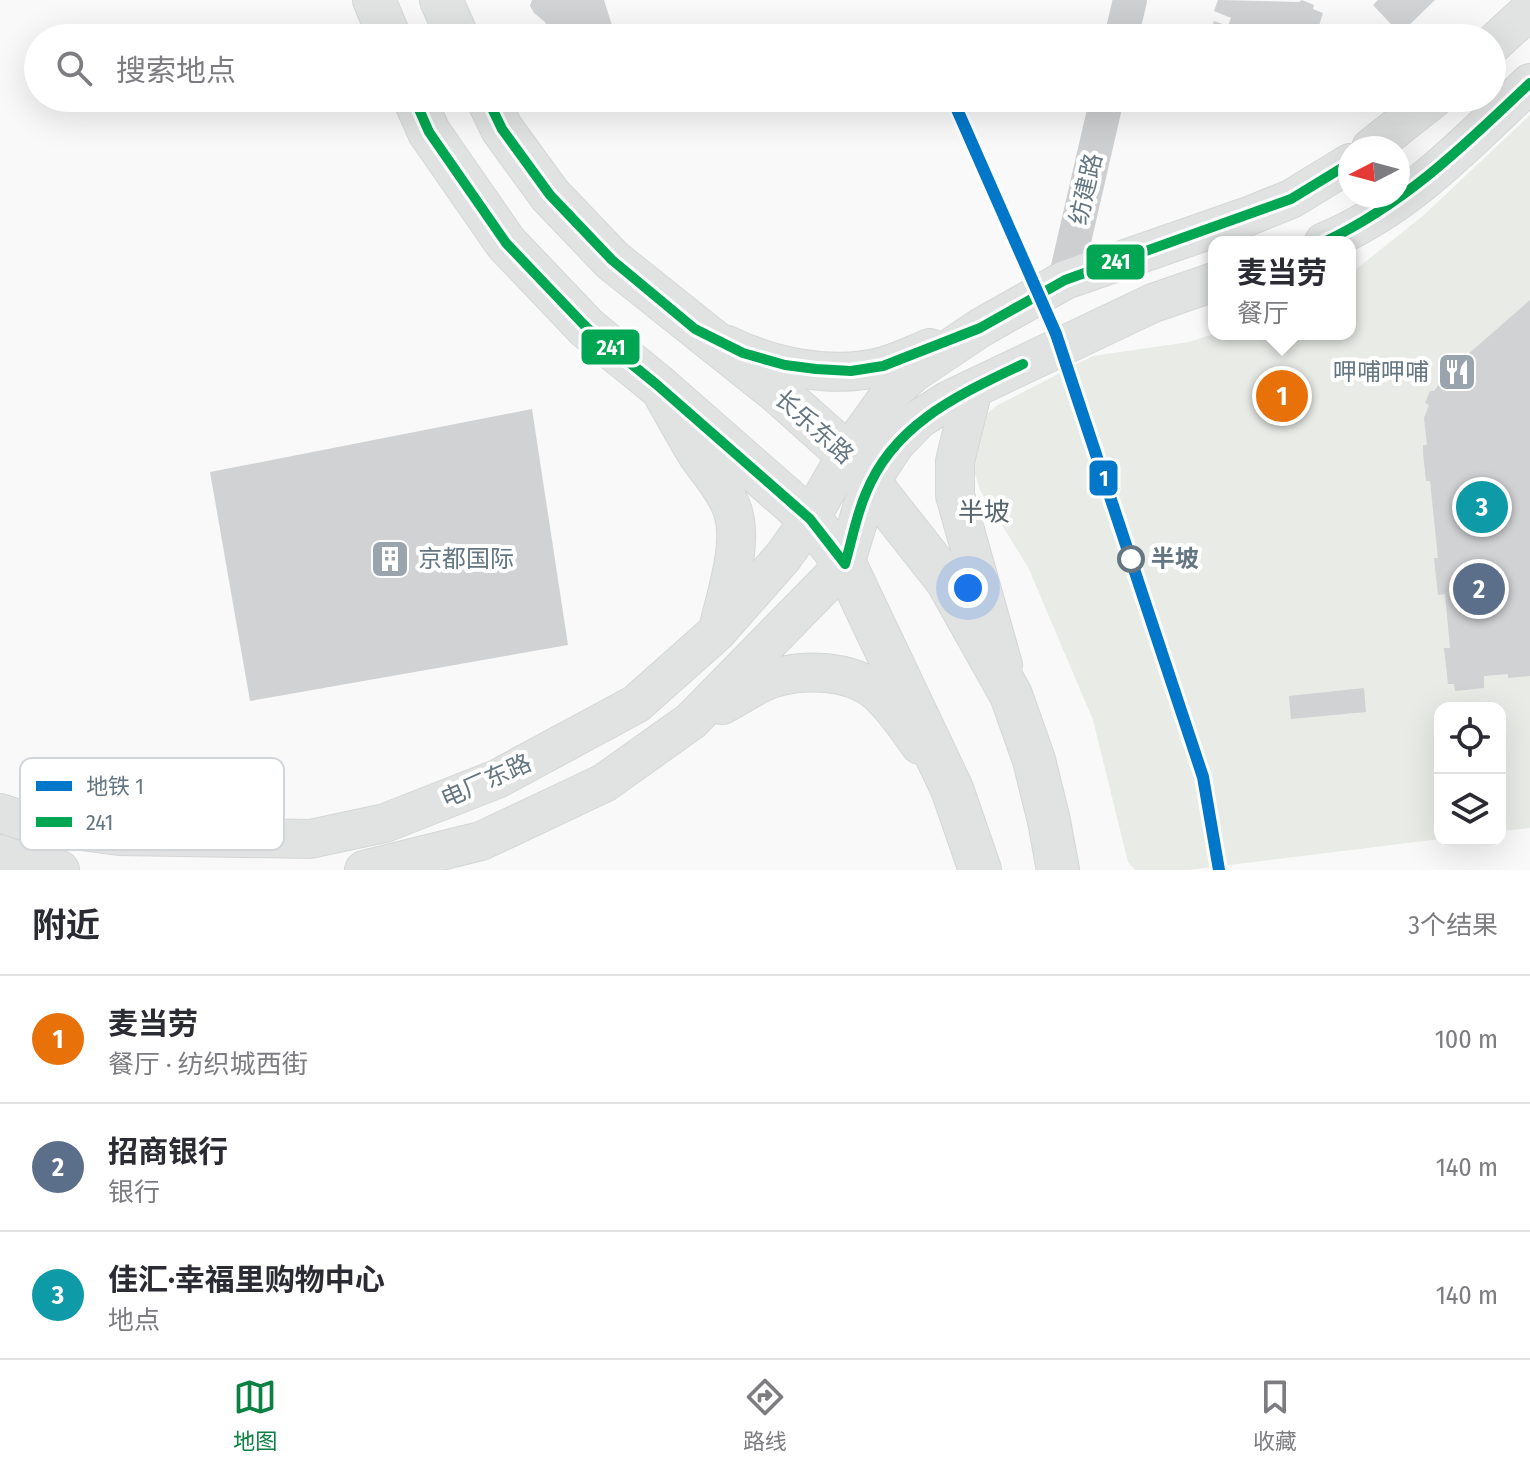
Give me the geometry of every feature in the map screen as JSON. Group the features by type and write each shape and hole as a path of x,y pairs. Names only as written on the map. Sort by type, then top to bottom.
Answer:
{"main road":[{"path":"374,0 384,24"},
{"path":"441,0 452,24"},
{"path":"1506,32 1530,10"},
{"path":"1506,106 1530,83"},
{"path":"420,112 429,132 506,243 587,328 810,519 845,564 952,789 980,870"},
{"name":"长乐东路","path":"494,112 502,129 550,195 612,260 781,395 858,468 947,581 1011,695 1034,760 1058,870"},
{"path":"1386,136 1416,112"},
{"path":"1338,236 1380,212 1441,167 1499,112"},
{"path":"845,564 858,468 891,393 913,373 980,328 1065,280 1291,199 1338,170"},
{"path":"858,468 895,444 919,419 949,400 1153,303 1208,284"},
{"path":"695,329 743,353 785,365 851,371 883,366 980,328"},
{"path":"656,384 733,511 736,535 732,574 717,632"},
{"path":"973,389 955,461 955,495 1011,695"},
{"name":"电厂东路","path":"284,839 310,839 385,823 497,779 636,704 717,632 783,557 810,519 858,468"},
{"name":"电厂东路","path":"364,870 481,841 604,783 691,721 845,564"},
{"path":"691,721 772,679 809,673 848,677 876,691 900,717 952,789"},
{"name":"电厂东路","path":"0,813 20,819"},
{"path":"0,854 35,867 60,870"}],"street":[{"path":"1124,24 1130,0"},
{"name":"纺建路","path":"1065,280 1104,112"}],"shaded area":[{"path":"1530,115 1530,828 1506,830 1506,702 1434,702 1434,840 1188,870 1135,870 1128,862 1093,720 1028,567 980,490 973,467 981,419 996,406 1093,356 1189,342 1208,336 1208,340 1356,340 1356,269 1424,215"}],"building":[{"path":"532,0 604,0 612,24 546,24 530,6"},
{"path":"1218,0 1302,0 1323,13 1319,24 1229,24 1231,18 1214,11"},
{"path":"1378,0 1435,0 1410,24 1391,24 1373,5"},
{"path":"1530,300 1530,676 1484,676 1484,688 1455,691 1454,684 1448,684 1444,648 1450,648 1445,594 1438,595 1434,558 1438,558 1430,481 1426,481 1423,453 1423,445 1427,445 1424,418 1429,405 1425,403 1430,391 1434,391 1450,370"},
{"name":"京都国际","path":"532,409 568,645 250,701 210,472"},
{"path":"1364,688 1366,712 1291,719 1289,696"}],"metro line":[{"name":"1","path":"958,112 1056,334 1203,777 1219,870"}],"transit line":[{"name":"241","path":"1506,105 1530,83"},
{"name":"241","path":"420,112 429,132 506,243 587,328 810,519 845,564"},
{"name":"241","path":"494,112 502,129 550,195 612,260 695,329 743,353 785,365 816,369 851,371 883,366 980,328 1065,280 1291,199 1338,170"},
{"name":"241","path":"1336,236 1408,191 1499,112"},
{"name":"241","path":"845,564 866,493 893,448 931,414 975,387 1023,364"}],"place":[{"name":"呷哺呷哺","path":"1457,372"},
{"name":"麦当劳","path":"1282,396"},
{"name":"佳汇·幸福里购物中心","path":"1482,507"},
{"name":"京都国际","path":"390,559"},
{"name":"半坡","path":"1131,559"},
{"name":"招商银行","path":"1479,589"}],"district":[{"name":"半坡","path":"984,512"}]}
